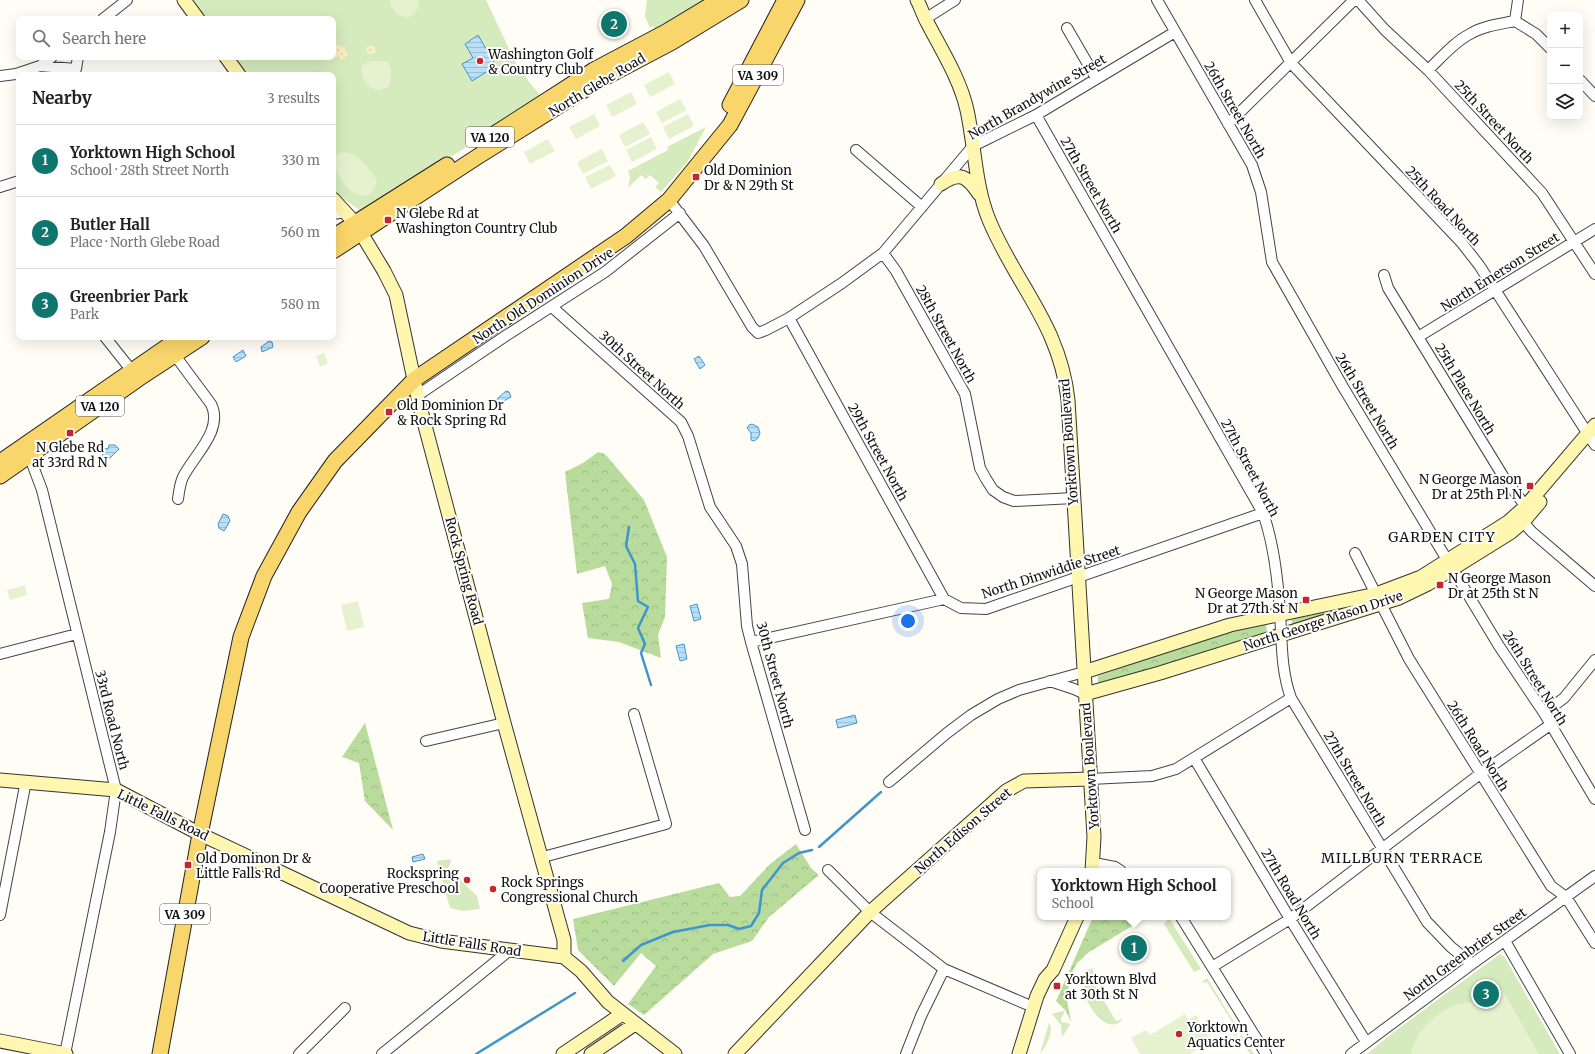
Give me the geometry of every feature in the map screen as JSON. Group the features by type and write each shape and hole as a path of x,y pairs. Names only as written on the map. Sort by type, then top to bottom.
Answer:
{"main road":[{"name":"North Glebe Road","path":"336,234 348,220 594,70 666,32 719,0"},
{"name":"North Glebe Road","path":"336,245 348,220 600,80 672,42 741,0"},
{"name":"VA 309","path":"712,146 721,122 785,0"},
{"name":"VA 309","path":"160,1054 200,834 241,637 268,568 299,512 335,461 415,379 626,236 669,200 730,125 797,0"},
{"name":"VA 120","path":"171,350 179,340"},
{"name":"VA 120","path":"0,476 27,450 135,374 171,350 195,340"},
{"name":"VA 120","path":"0,462 27,450"}],"street":[{"path":"107,16 127,0"},
{"path":"184,0 196,16"},
{"name":"Yorktown Boulevard","path":"910,0 915,9 925,19"},
{"name":"Yorktown Boulevard","path":"917,0 925,19 958,83 967,110 982,197 994,232 1047,326 1060,356 1067,393 1074,498 1090,779 1093,867"},
{"path":"925,19 955,0"},
{"name":"26th Street North","path":"1157,0 1252,165 1261,192 1272,262 1343,387 1499,646 1544,713 1595,799"},
{"name":"25th Road North","path":"1255,0 1291,63 1460,242 1479,265 1593,437"},
{"path":"1228,124 1354,0"},
{"name":"25th Street North","path":"1358,0 1385,30 1428,70 1542,193 1595,274"},
{"path":"1514,22 1518,0"},
{"path":"1428,70 1451,48 1470,34 1489,26 1514,22 1536,34 1547,45"},
{"path":"1067,28 1096,78"},
{"name":"North Brandywine Street","path":"680,214 704,246 752,327 758,333 789,318 842,283 883,253 973,146 1036,114 1175,32"},
{"path":"22,72 40,66 48,60"},
{"path":"40,66 78,72 78,60"},
{"path":"228,60 237,72"},
{"path":"0,76 16,74"},
{"path":"1583,83 1595,96"},
{"name":"27th Street North","path":"1036,114 1263,513 1269,532 1281,614 1281,636 1285,680 1291,698 1427,922 1451,947 1472,964"},
{"path":"856,150 922,207"},
{"path":"941,184 951,178 964,177 972,183 982,197"},
{"path":"0,187 16,183"},
{"path":"669,200 680,214"},
{"name":"Rock Spring Road","path":"336,203 384,271 396,295 418,395 504,722 543,857 564,940 564,957"},
{"name":"North Old Dominion Drive","path":"418,395 507,334 552,307 605,272 680,214"},
{"name":"North Emerson Street","path":"1418,337 1595,228"},
{"name":"28th Street North","path":"883,253 896,271 965,394 980,468 990,484 1003,497 1014,501 1074,498"},
{"name":"25th Place North","path":"1384,275 1388,288 1526,514 1532,532 1595,586"},
{"name":"30th Street North","path":"552,307 681,422 688,436 710,507 736,546 742,564 751,642 805,830"},
{"name":"29th Street North","path":"789,318 944,600"},
{"path":"107,340 135,374"},
{"path":"171,350 211,404 214,410 215,421 212,431 183,478 178,499"},
{"name":"North George Mason Drive","path":"1085,694 1281,636 1379,599 1428,584 1451,564 1526,514 1593,437"},
{"name":"33rd Road North","path":"27,450 42,490 116,790 110,832 65,1054"},
{"name":"North Dinwiddie Street","path":"944,600 961,608 986,609 1263,513"},
{"name":"26th Road North","path":"1355,553 1409,659 1550,886 1566,897 1595,943"},
{"name":"North George Mason Drive","path":"889,782 923,752 971,715 1019,690 1084,672 1230,625 1281,614 1379,599"},
{"path":"751,642 944,600"},
{"path":"0,654 77,634"},
{"path":"1544,713 1564,698 1595,660"},
{"path":"1050,682 1085,694"},
{"name":"North Edison Street","path":"735,1054 870,912 1006,791 1024,781 1152,776 1176,769 1291,698"},
{"path":"543,857 666,824 634,714"},
{"path":"426,741 504,722"},
{"path":"1212,967 1290,919 1381,848 1480,774 1550,725"},
{"name":"27th Road North","path":"1194,758 1290,919 1366,1042"},
{"name":"Little Falls Road","path":"0,780 26,781 116,790 200,834 409,933 441,941 564,957"},
{"path":"0,915 26,781"},
{"path":"1093,867 1116,868"},
{"path":"828,870 870,912 944,969 1033,1007"},
{"name":"North Greenbrier Street","path":"1351,1054 1472,964 1595,876"},
{"path":"1019,1054 1033,1007 1045,979 1053,970 1076,920"},
{"path":"1183,920 1266,1054"},
{"path":"1505,941 1570,1054"},
{"path":"382,1054 510,950"},
{"path":"564,957 581,971 608,1002 676,1054"},
{"path":"906,1054 921,1016 944,969"},
{"path":"1028,1054 1040,1012 1052,982 1053,970"},
{"path":"298,1054 345,1008"},
{"path":"563,1054 622,1014"},
{"path":"591,1054 635,1024"},
{"path":"0,1041 65,1054"}],"green space":[{"path":"190,0 486,0 518,68 543,99 409,183 361,211 336,193 336,72 242,72 233,60 336,60 336,16 202,16"},
{"path":"390,0 419,0 418,8 410,16 400,16 392,7"},
{"path":"647,0 706,0 655,30 653,26 650,28 645,16"},
{"path":"380,61 387,62 391,74 389,86 378,90 370,87 366,83 361,68 366,63"},
{"path":"669,72 675,84 650,97 644,85"},
{"path":"631,92 637,104 612,117 606,105"},
{"path":"680,99 687,110 662,123 656,112"},
{"path":"594,114 600,126 576,139 569,127"},
{"path":"688,114 694,126 669,139 663,127"},
{"path":"643,122 650,134 625,147 619,135"},
{"path":"706,127 688,161 661,192 655,187 659,183 650,175 646,179 641,175 628,188 630,178 628,171 668,150 667,147"},
{"path":"651,137 657,149 632,162 626,150"},
{"path":"548,139 555,151 530,164 524,152"},
{"path":"602,149 608,161 583,174 577,162"},
{"path":"343,152 353,155 366,166 377,179 373,191 366,196 358,195 350,190 338,173 336,166 337,154"},
{"path":"610,165 616,176 591,189 585,177"},
{"path":"324,353 328,363 320,367 316,356"},
{"path":"598,452 605,454 644,500 667,557 665,617 658,635 661,658 619,642 588,638 582,603 609,599 612,584 605,566 577,574 565,472 583,463"},
{"path":"25,585 27,595 10,600 7,590"},
{"path":"358,601 364,627 347,631 341,605"},
{"path":"1363,603 1293,625 1291,618"},
{"path":"1266,622 1267,635 1098,685 1098,676 1223,631"},
{"path":"365,723 393,830 365,801 359,763 342,757"},
{"path":"796,844 811,868 819,875 769,917 752,941 713,954 644,1015 628,1004 656,966 641,953 614,986 578,950 573,919 719,883 730,897 740,896 770,864"},
{"path":"450,859 451,862 448,868 477,896 480,909 463,911 450,908 437,861"},
{"path":"1092,920 1142,920 1089,952 1077,963 1070,976 1067,1000 1071,1022 1066,1011 1056,1001"},
{"path":"1167,920 1170,920 1201,969 1194,972 1164,924"},
{"path":"1500,954 1504,956 1560,1054 1367,1054 1395,1031"},
{"path":"1092,968 1094,973 1089,976 1116,1021 1123,1019 1115,1024 1107,1023 1098,1017 1091,1008 1086,997 1084,985 1085,975"},
{"path":"1207,978 1240,1032 1234,1036 1232,1032 1236,1028 1207,982 1201,983"},
{"path":"1501,988 1539,1054 1411,1054 1413,1046 1422,1030 1435,1017 1458,1004 1482,1000"},
{"path":"1062,1011 1065,1012 1061,1018 1061,1022 1068,1023 1070,1025 1062,1037 1061,1025 1052,1014"},
{"name":"Yorktown Aquatics Center","path":"1185,1014 1188,1020 1196,1015 1211,1041 1190,1054 1140,1054 1131,1038 1144,1031 1147,1031 1150,1035"},
{"path":"1049,1023 1051,1026 1050,1035 1047,1044 1040,1054"},
{"path":"1242,1035 1254,1054 1250,1054 1242,1041 1238,1042 1235,1040"}],"sand":[{"path":"336,45 345,47 348,55 341,60 336,58"},
{"path":"369,46 373,46 375,50 373,54 369,54 367,52 367,48"}],"water":[{"name":"Washington Golf & Country Club","path":"478,35 496,66 472,81 462,64 473,58 465,44"},
{"path":"269,341 272,342 273,347 262,352 261,347"},
{"path":"243,350 246,356 236,362 233,357"},
{"path":"699,356 705,365 700,369 694,359"},
{"path":"506,391 509,392 511,397 500,403 497,399"},
{"path":"752,424 758,427 760,433 758,438 754,441 751,440 751,433 747,428"},
{"path":"109,445 115,445 119,449 110,458 103,457 102,448 108,449"},
{"path":"223,514 228,516 230,521 224,531 219,528 218,524"},
{"path":"697,604 701,619 694,621 690,606"},
{"path":"684,644 687,659 680,661 676,646"},
{"path":"855,715 857,723 838,728 836,720"},
{"path":"423,854 425,859 413,862 412,857"}],"waterway":[{"path":"629,527 626,546 635,564 638,601 648,607 638,628 645,644 641,653 651,685"},
{"path":"819,847 881,792"},
{"path":"623,961 641,945 673,932 710,925 728,925 739,929 751,926 759,913 762,890 783,863 799,853 812,850"},
{"path":"476,1054 575,993"}],"place":[{"name":"Butler Hall","path":"614,24"},
{"name":"Washington Golf & Country Club","path":"480,61"},
{"name":"Old Dominion Dr & N 29th St","path":"696,177"},
{"name":"N Glebe Rd at Washington Country Club","path":"388,220"},
{"name":"Old Dominion Dr & Rock Spring Rd","path":"389,412"},
{"name":"N Glebe Rd at 33rd Rd N","path":"70,433"},
{"name":"N George Mason Dr at 25th Pl N","path":"1530,486"},
{"name":"N George Mason Dr at 25th St N","path":"1440,585"},
{"name":"N George Mason Dr at 27th St N","path":"1306,600"},
{"name":"Old Dominon Dr & Little Falls Rd","path":"188,865"},
{"name":"Rockspring Cooperative Preschool","path":"467,880"},
{"name":"Rock Springs Congressional Church","path":"493,889"},
{"name":"Yorktown High School","path":"1134,948"},
{"name":"Yorktown Blvd at 30th St N","path":"1057,986"},
{"name":"Greenbrier Park","path":"1486,994"},
{"name":"Yorktown Aquatics Center","path":"1179,1034"}],"district":[{"name":"GARDEN CITY","path":"1442,537"},
{"name":"MILLBURN TERRACE","path":"1402,858"}]}
